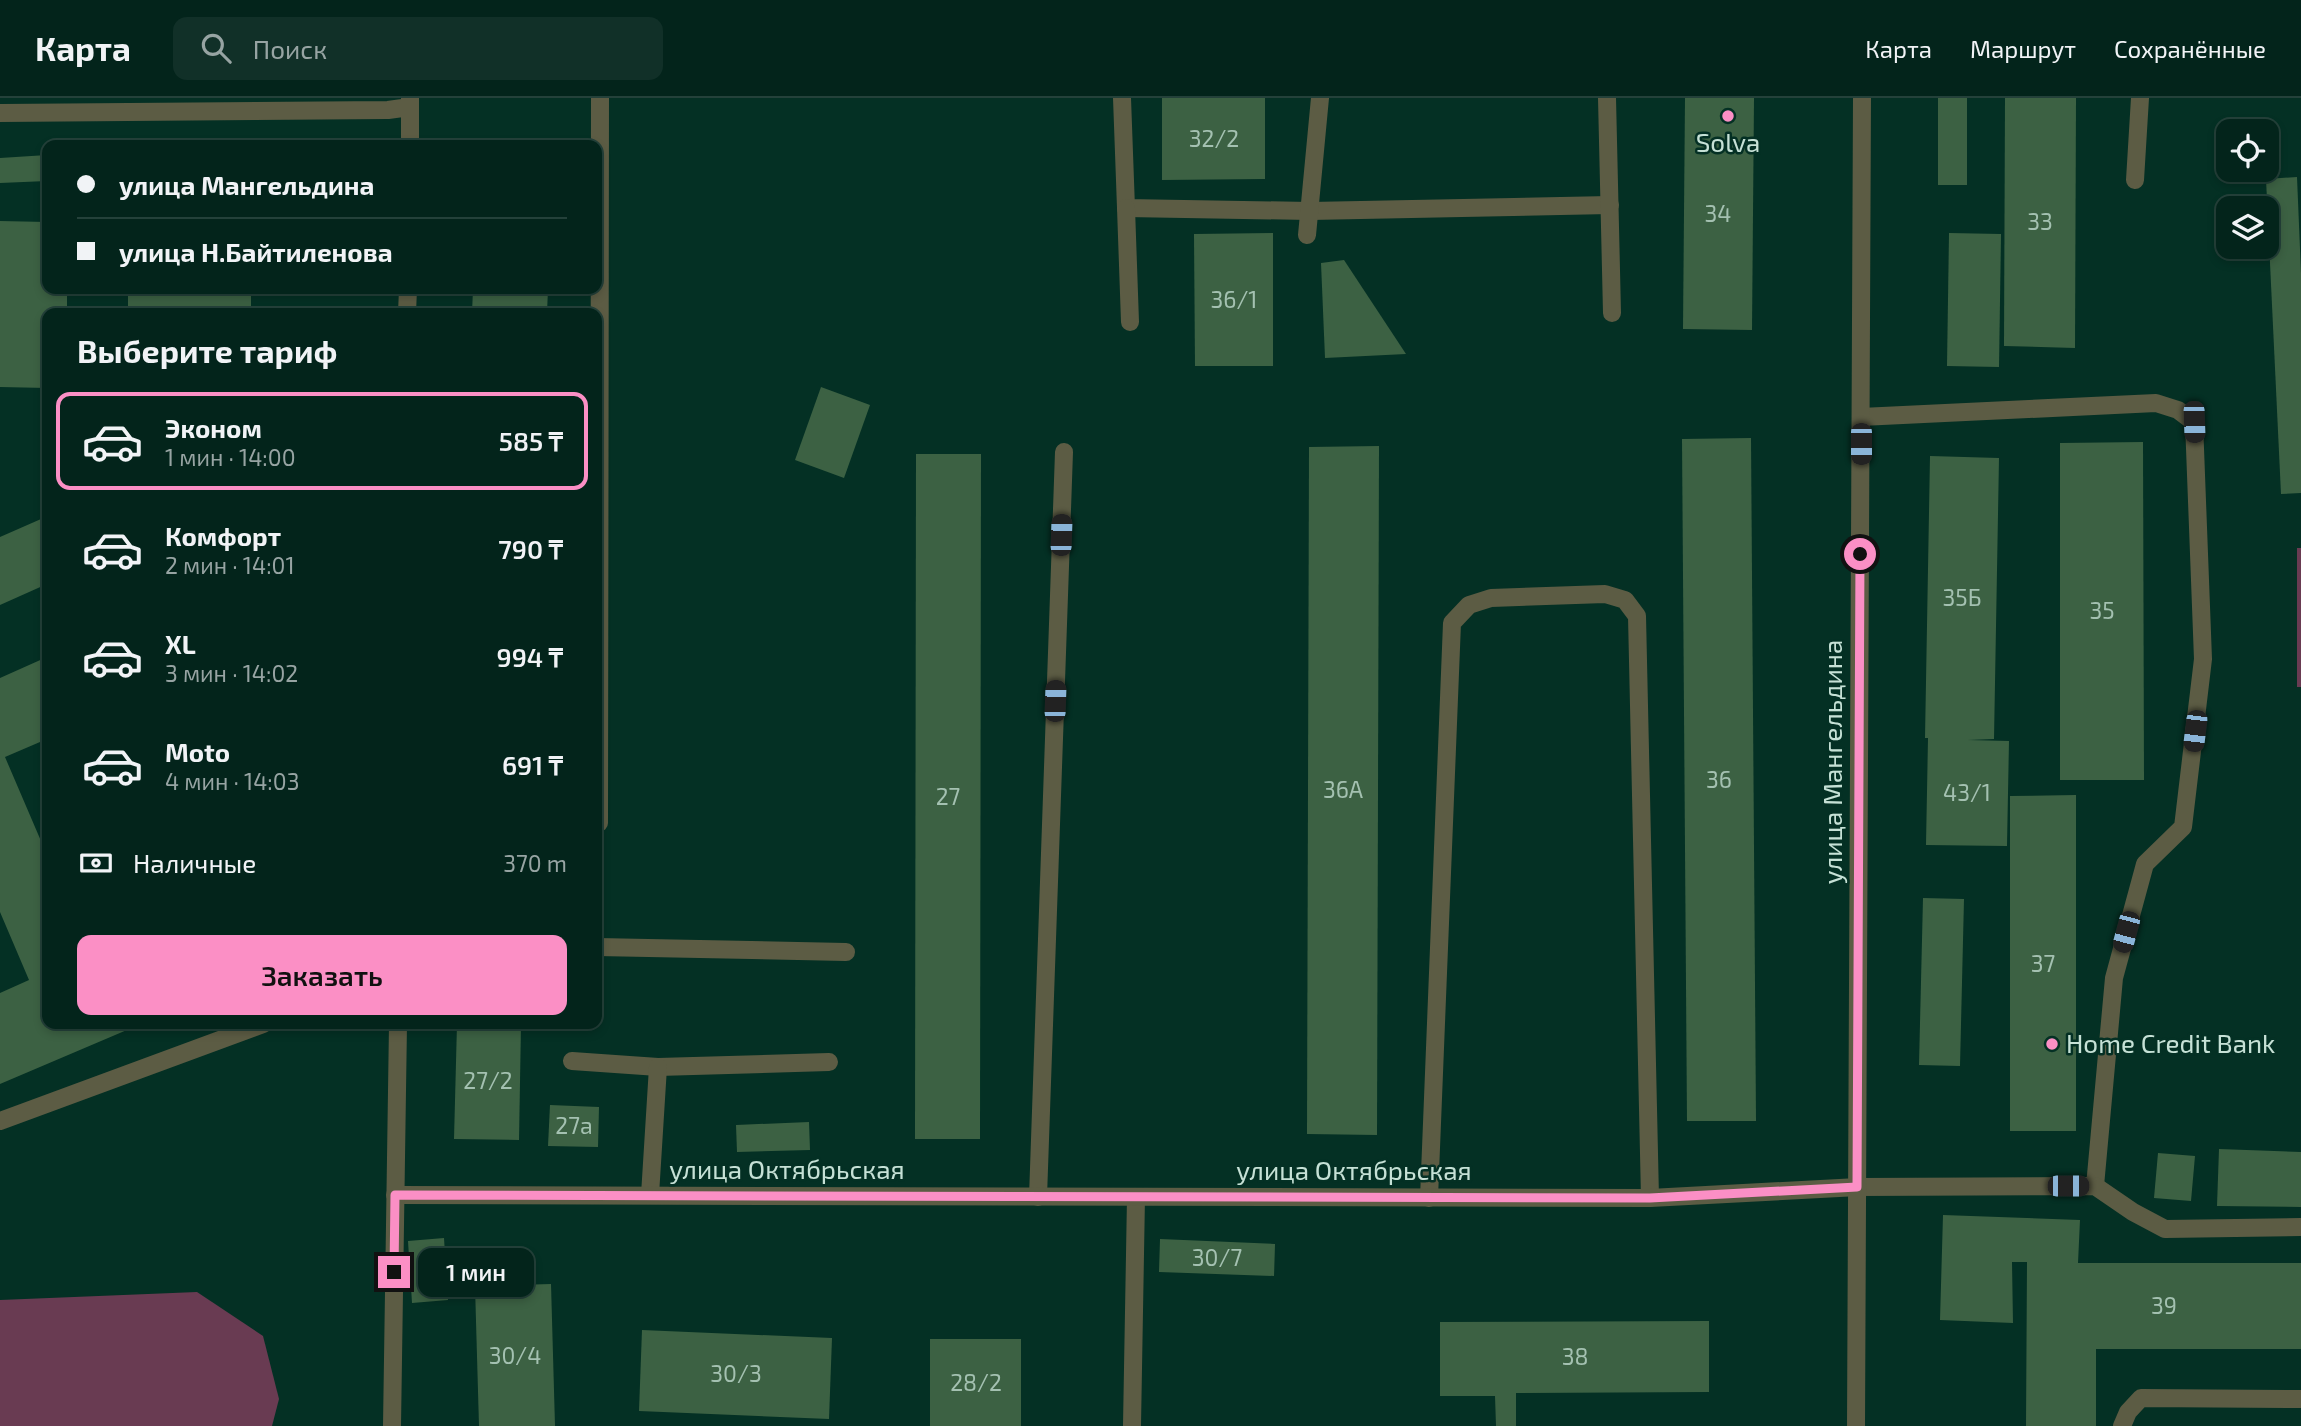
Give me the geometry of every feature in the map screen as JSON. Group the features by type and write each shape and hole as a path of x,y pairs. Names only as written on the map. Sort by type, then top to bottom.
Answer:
{"street":[{"path":"600,98 600,140"},
{"path":"1122,98 1130,322"},
{"path":"1307,235 1320,98"},
{"path":"1607,98 1612,313"},
{"name":"улица Мангельдина","path":"1856,1426 1862,98"},
{"path":"2135,180 2140,98"},
{"path":"0,113 388,110 410,102 410,140"},
{"path":"1126,208 1310,211 1610,205"},
{"path":"1861,417 2156,403 2178,410 2194,422 2203,659 2183,827 2145,864 2114,978 2095,1186 2133,1212 2165,1228 2301,1227"},
{"path":"1038,1197 1063,452"},
{"path":"1429,1198 1452,622 1469,605 1490,598 1605,594 1625,600 1637,616 1650,1198"},
{"path":"602,947 846,952"},
{"path":"0,1121 249,1029"},
{"path":"392,1426 398,1029"},
{"path":"572,1061 658,1067 829,1062"},
{"path":"650,1195 658,1067"},
{"name":"улица Октябрьская","path":"395,1195 1650,1198 1857,1187 2095,1186"},
{"path":"1132,1426 1136,1196"},
{"path":"2122,1426 2128,1412 2141,1398 2301,1399"}],"shaded area":[{"path":"2297,548 2301,548 2301,687 2297,687"},
{"path":"197,1292 263,1336 279,1399 272,1426 0,1426 0,1300"}],"building":[{"path":"1162,98 1265,98 1265,179 1162,180"},
{"path":"1685,98 1754,98 1752,330 1683,329"},
{"path":"1938,98 1967,98 1967,185 1938,185"},
{"path":"2005,98 2076,98 2075,348 2004,346"},
{"path":"42,155 42,181 0,183 0,158"},
{"path":"2297,177 2301,273 2301,493 2281,494 2270,259 2279,259 2279,196 2267,196 2266,182 2279,182 2279,178"},
{"path":"0,221 42,222 42,294 67,294 67,308 42,308 42,388 0,387"},
{"path":"1273,233 1273,366 1195,366 1194,234"},
{"path":"1949,233 2001,234 1999,367 1947,366"},
{"path":"1344,260 1406,354 1325,358 1321,263"},
{"path":"128,294 251,294 251,308 128,308"},
{"path":"473,294 548,294 547,308 472,308"},
{"path":"821,387 870,405 844,478 795,460"},
{"path":"1751,438 1756,1121 1687,1121 1682,439"},
{"path":"2143,442 2144,780 2060,780 2060,443"},
{"path":"1379,446 1377,1135 1307,1134 1309,447"},
{"path":"916,454 981,454 980,1139 915,1139"},
{"path":"1930,456 1999,458 1994,739 1968,740 2009,741 2007,846 1926,845 1928,738 1925,738"},
{"path":"41,519 42,521 42,586 0,605 0,537"},
{"path":"42,659 42,741 5,757 42,843 42,1029 129,1029 0,1084 0,993 29,980 0,912 0,678"},
{"path":"2076,795 2076,1131 2010,1131 2010,796"},
{"path":"1923,898 1964,899 1960,1066 1919,1065"},
{"path":"457,1029 521,1029 519,1140 454,1139"},
{"path":"550,1105 599,1107 598,1147 548,1146"},
{"path":"809,1122 810,1150 737,1152 736,1125"},
{"path":"2219,1149 2301,1152 2301,1207 2217,1206"},
{"path":"2158,1153 2195,1156 2191,1201 2154,1198"},
{"path":"1943,1215 2080,1220 2078,1263 2301,1263 2301,1349 2096,1349 2096,1426 2026,1426 2027,1262 2012,1262 2013,1323 1940,1320"},
{"path":"444,1238 448,1300 412,1303 408,1241"},
{"path":"1160,1239 1275,1244 1274,1276 1159,1272"},
{"path":"551,1284 555,1426 479,1426 475,1286"},
{"path":"1709,1321 1709,1392 1516,1393 1516,1426 1496,1426 1495,1396 1440,1396 1440,1322"},
{"path":"642,1330 832,1338 829,1419 639,1411"},
{"path":"930,1339 1021,1339 1021,1426 930,1426"}],"place":[{"name":"Solva","path":"1728,116"},
{"name":"Home Credit Bank","path":"2052,1044"}],"route":[{"path":"394,1272 395,1195 1650,1198 1857,1187 1860,554"}]}
